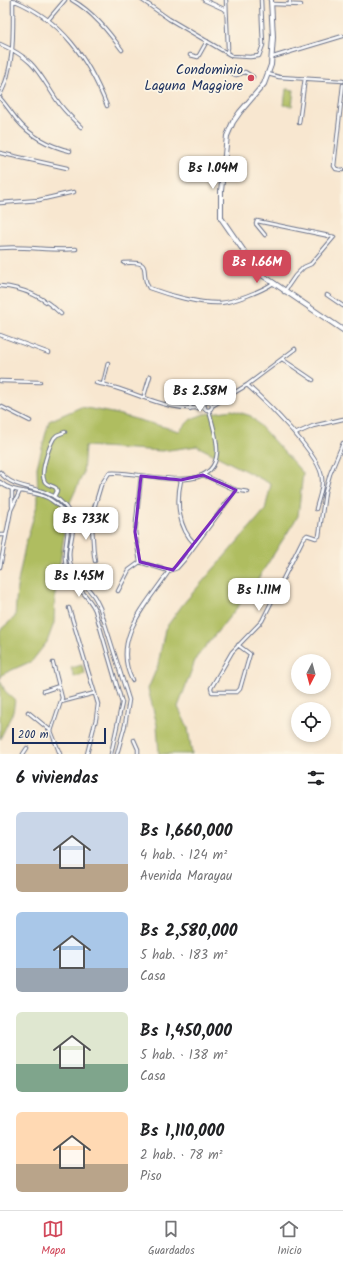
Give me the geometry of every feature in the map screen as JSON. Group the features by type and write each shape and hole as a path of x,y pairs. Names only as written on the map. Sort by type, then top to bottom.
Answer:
{"street":[{"path":"70,151 55,147 32,134 18,120 0,96 5,81 11,50 13,0 21,2 48,20 76,48 89,66 107,106"},
{"path":"48,20 65,0"},
{"path":"72,0 108,31 122,50"},
{"path":"142,0 169,19 236,57 254,57 260,53 263,45 261,0"},
{"path":"204,0 226,10"},
{"path":"226,0 227,52"},
{"path":"290,0 290,5"},
{"path":"301,5 271,2 273,57 264,84 233,122 227,136 223,163 220,212 226,226 259,274 343,330"},
{"path":"273,57 343,36"},
{"path":"190,55 198,56 207,41"},
{"path":"0,44 28,59 35,66 64,110 81,127"},
{"path":"211,72 223,70 236,75 245,72 253,77"},
{"path":"268,74 279,77 343,81"},
{"path":"299,122 305,78"},
{"path":"343,85 334,166 336,169 343,170"},
{"path":"0,153 67,168"},
{"path":"0,203 39,200 74,192"},
{"path":"265,235 256,224 257,222 334,238 311,264 304,267 295,276 284,292"},
{"path":"325,236 328,240 328,244"},
{"path":"0,248 35,247 58,250 76,249"},
{"path":"124,263 138,262 143,265 145,268 146,283 149,288 186,298 220,303 259,292 272,284"},
{"path":"0,286 12,287 33,293 50,303 61,314"},
{"path":"327,295 343,306"},
{"path":"0,335 49,352"},
{"path":"209,410 212,406 247,385 295,349"},
{"path":"282,359 313,380"},
{"path":"102,384 108,363"},
{"path":"144,396 150,376"},
{"path":"0,381 40,382"},
{"path":"96,383 144,396 173,408 190,409 205,407 208,403 212,406"},
{"path":"247,385 284,419 321,473 322,480 316,509"},
{"path":"190,409 192,389"},
{"path":"0,406 30,421"},
{"path":"95,561 90,518 101,485 109,473 117,472 181,480 195,479 209,471 215,462 217,451 209,410 205,407"},
{"path":"295,434 318,424 343,419"},
{"path":"54,497 57,492 56,488 43,480 44,467 54,438 57,434 65,432"},
{"path":"238,645 250,654 240,689 237,692 212,692 212,688 232,652 238,645 262,621 304,537 310,535 316,538 318,536 325,492 330,474 343,443"},
{"path":"0,472 12,483 43,491 54,497 70,513 73,529 70,564 73,571 94,596 100,608 129,700 126,725 117,754"},
{"path":"203,475 236,490 248,492"},
{"path":"140,562 135,526 141,476"},
{"path":"181,480 178,493 180,516 186,533 195,544"},
{"path":"0,482 12,489 46,497 64,513 68,531 64,558 67,570 71,579 84,593 92,605 122,703 111,754"},
{"path":"12,489 12,507"},
{"path":"132,680 126,664 130,632 136,617 169,571 177,568 236,490"},
{"path":"0,567 5,535 12,507 20,491"},
{"path":"64,513 90,518"},
{"path":"68,531 90,518"},
{"path":"0,535 5,535"},
{"path":"140,562 169,571"},
{"path":"118,591 129,570 140,562"},
{"path":"70,608 95,693 98,711 87,754"},
{"path":"105,646 111,644"},
{"path":"51,731 62,698 53,663"},
{"path":"44,691 59,686"},
{"path":"61,702 95,693"},
{"path":"28,712 51,731 60,754"},
{"path":"134,740 138,749 138,754"},
{"path":"23,754 27,748"}],"highlighted area":[{"path":"203,475 236,490 173,570 140,562 135,532 141,476 181,480"}],"green space":[{"path":"286,89 294,90 292,106 284,105"},
{"path":"81,407 117,414 179,431 191,419 204,414 232,410 251,416 303,473 298,516 249,593 196,658 178,707 188,728 192,754 159,754 157,725 148,689 158,665 165,629 183,604 265,510 271,484 197,446 162,451 85,446 83,474 62,520 64,536 55,595 54,623 47,642 32,661 3,674 0,679 0,630 15,617 17,587 25,546 38,502 37,467 49,421"},
{"path":"82,665 85,674 74,677 71,668"},
{"path":"0,680 5,691 15,700 13,712 0,739"}],"place":[{"name":"Condominio Laguna Maggiore","path":"251,78"}]}
